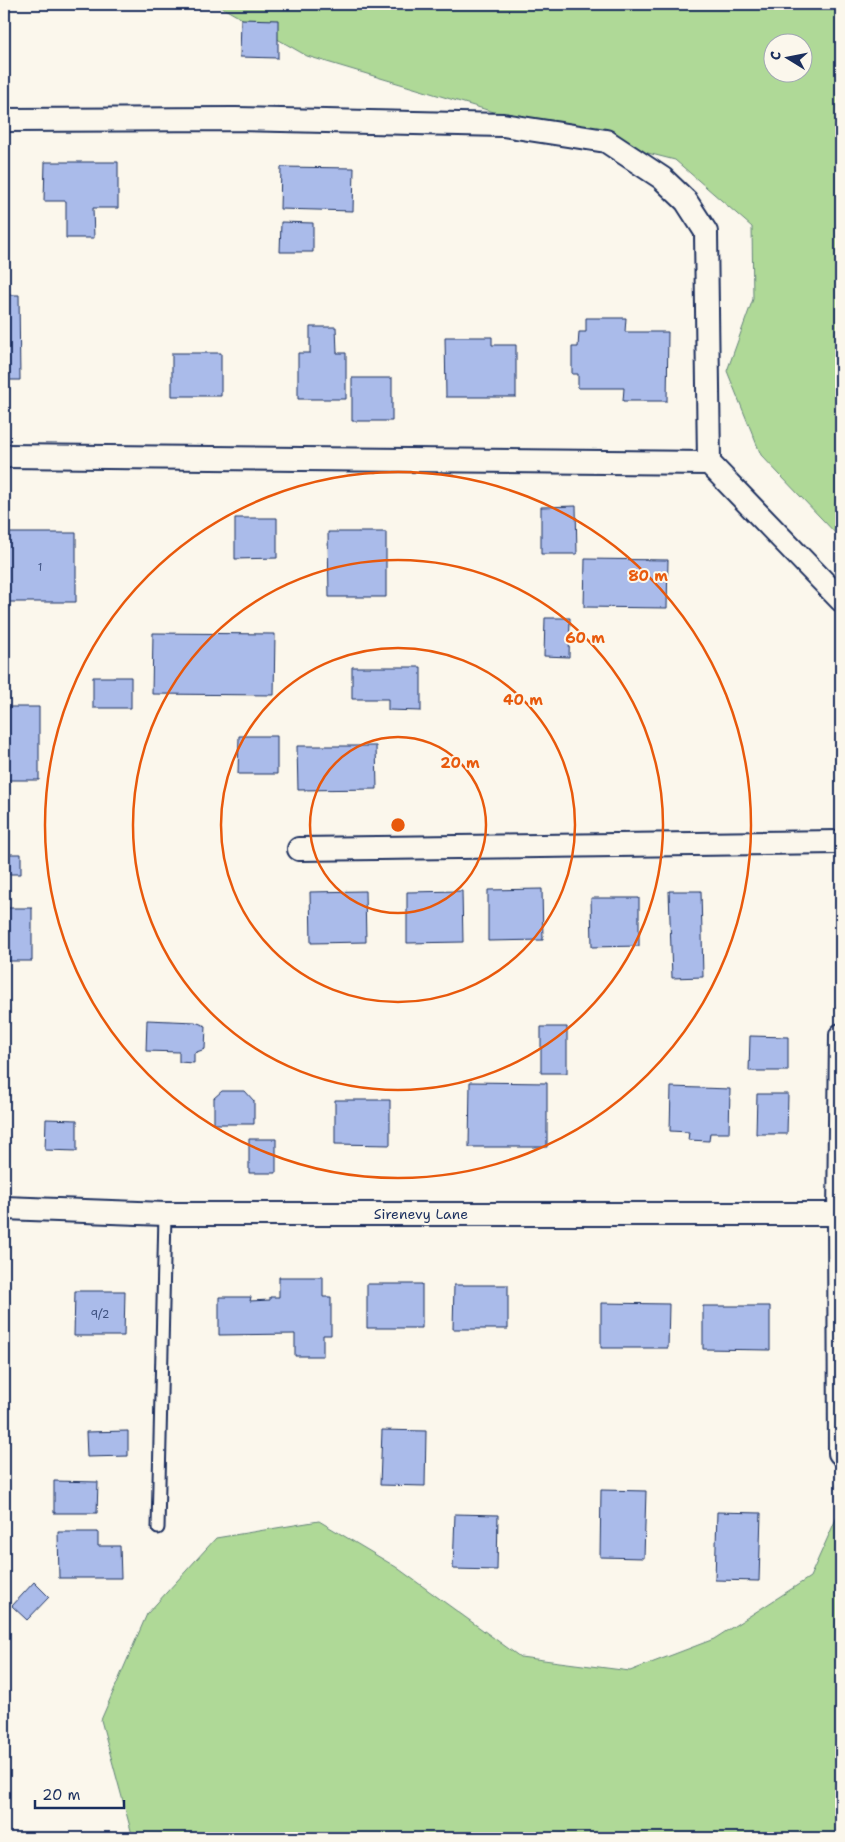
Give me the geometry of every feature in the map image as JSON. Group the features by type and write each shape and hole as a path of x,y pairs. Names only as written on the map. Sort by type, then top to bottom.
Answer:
{"street":[{"path":"4,120 235,119 503,125 606,141 662,178 686,201 706,232 709,464 841,600"},
{"path":"4,456 709,464"},
{"path":"298,849 841,842"},
{"path":"840,1453 839,1214 841,1035"},
{"name":"Sirenevy Lane","path":"4,1208 165,1214 839,1214"}],"lane":[{"path":"158,1528 165,1214"}],"green space":[{"path":"216,4 841,4 841,539 761,455 727,371 753,299 752,227 675,160 534,124 307,56"},
{"path":"841,1508 841,1838 133,1838 101,1720 147,1614 216,1538 319,1521 396,1567 520,1657 630,1671 714,1639 810,1577"}],"building":[{"path":"241,19 278,20 278,58 240,57"},
{"path":"45,162 118,162 118,208 93,208 94,238 66,238 66,201 44,201"},
{"path":"281,167 354,168 353,211 280,209"},
{"path":"4,178 8,178 8,224 4,224"},
{"path":"281,222 313,223 313,252 280,252"},
{"path":"4,295 19,295 20,380 4,380"},
{"path":"586,318 626,318 625,332 668,332 667,401 623,401 624,388 578,388 578,374 572,374 572,347 578,347 579,332 586,332"},
{"path":"310,327 336,327 337,353 346,353 346,399 298,399 298,353 310,353"},
{"path":"445,337 492,337 492,345 516,345 516,397 446,397"},
{"path":"172,353 221,353 221,396 172,396"},
{"path":"352,378 392,378 392,421 352,421"},
{"path":"576,506 577,554 541,554 541,507"},
{"path":"235,518 277,518 277,558 235,559"},
{"path":"328,532 386,532 386,597 329,597"},
{"path":"4,533 76,533 76,602 4,602"},
{"path":"585,559 668,560 667,608 584,607"},
{"path":"545,618 570,618 569,657 544,656"},
{"path":"153,633 275,634 274,695 152,694"},
{"path":"352,667 421,667 421,711 388,710 388,699 352,699"},
{"path":"93,677 131,677 131,708 93,708"},
{"path":"4,707 39,707 39,780 4,780"},
{"path":"239,736 277,736 277,774 238,774"},
{"path":"297,746 376,746 377,789 298,790"},
{"path":"4,854 21,854 21,874 4,874"},
{"path":"542,889 543,940 488,941 488,890"},
{"path":"365,891 366,942 311,943 310,892"},
{"path":"462,891 463,942 407,943 407,892"},
{"path":"669,891 701,891 703,977 672,978"},
{"path":"591,898 639,898 639,946 592,947"},
{"path":"4,908 32,908 32,961 4,961"},
{"path":"147,1020 195,1022 206,1026 205,1049 194,1053 194,1063 179,1062 179,1052 146,1051"},
{"path":"541,1027 567,1027 567,1073 541,1073"},
{"path":"750,1036 788,1037 788,1071 749,1071"},
{"path":"470,1082 547,1083 547,1147 469,1147"},
{"path":"671,1087 730,1089 729,1133 710,1133 709,1141 688,1140 689,1132 670,1131"},
{"path":"222,1091 245,1091 254,1101 254,1124 214,1124 214,1098"},
{"path":"757,1094 788,1094 787,1134 756,1134"},
{"path":"335,1100 390,1100 390,1145 335,1144"},
{"path":"46,1119 77,1120 77,1151 45,1150"},
{"path":"249,1139 276,1139 276,1173 249,1173"},
{"path":"279,1277 323,1277 323,1297 331,1297 331,1335 323,1335 323,1356 295,1356 295,1334 219,1335 219,1297 251,1297 250,1301 270,1300 270,1297 279,1297"},
{"path":"367,1284 422,1284 422,1328 367,1328"},
{"path":"454,1285 508,1285 508,1329 453,1329"},
{"path":"75,1291 125,1291 124,1336 74,1336"},
{"path":"601,1303 669,1304 668,1348 601,1348"},
{"path":"703,1306 770,1306 770,1350 703,1349"},
{"path":"382,1430 426,1431 425,1486 380,1485"},
{"path":"128,1431 128,1456 87,1457 86,1432"},
{"path":"54,1481 98,1482 97,1513 54,1513"},
{"path":"601,1490 646,1491 644,1558 600,1557"},
{"path":"717,1512 761,1513 759,1581 715,1580"},
{"path":"455,1514 498,1515 497,1570 453,1569"},
{"path":"58,1532 98,1532 98,1546 120,1546 121,1578 59,1578"},
{"path":"34,1582 49,1597 27,1620 12,1606"}]}
